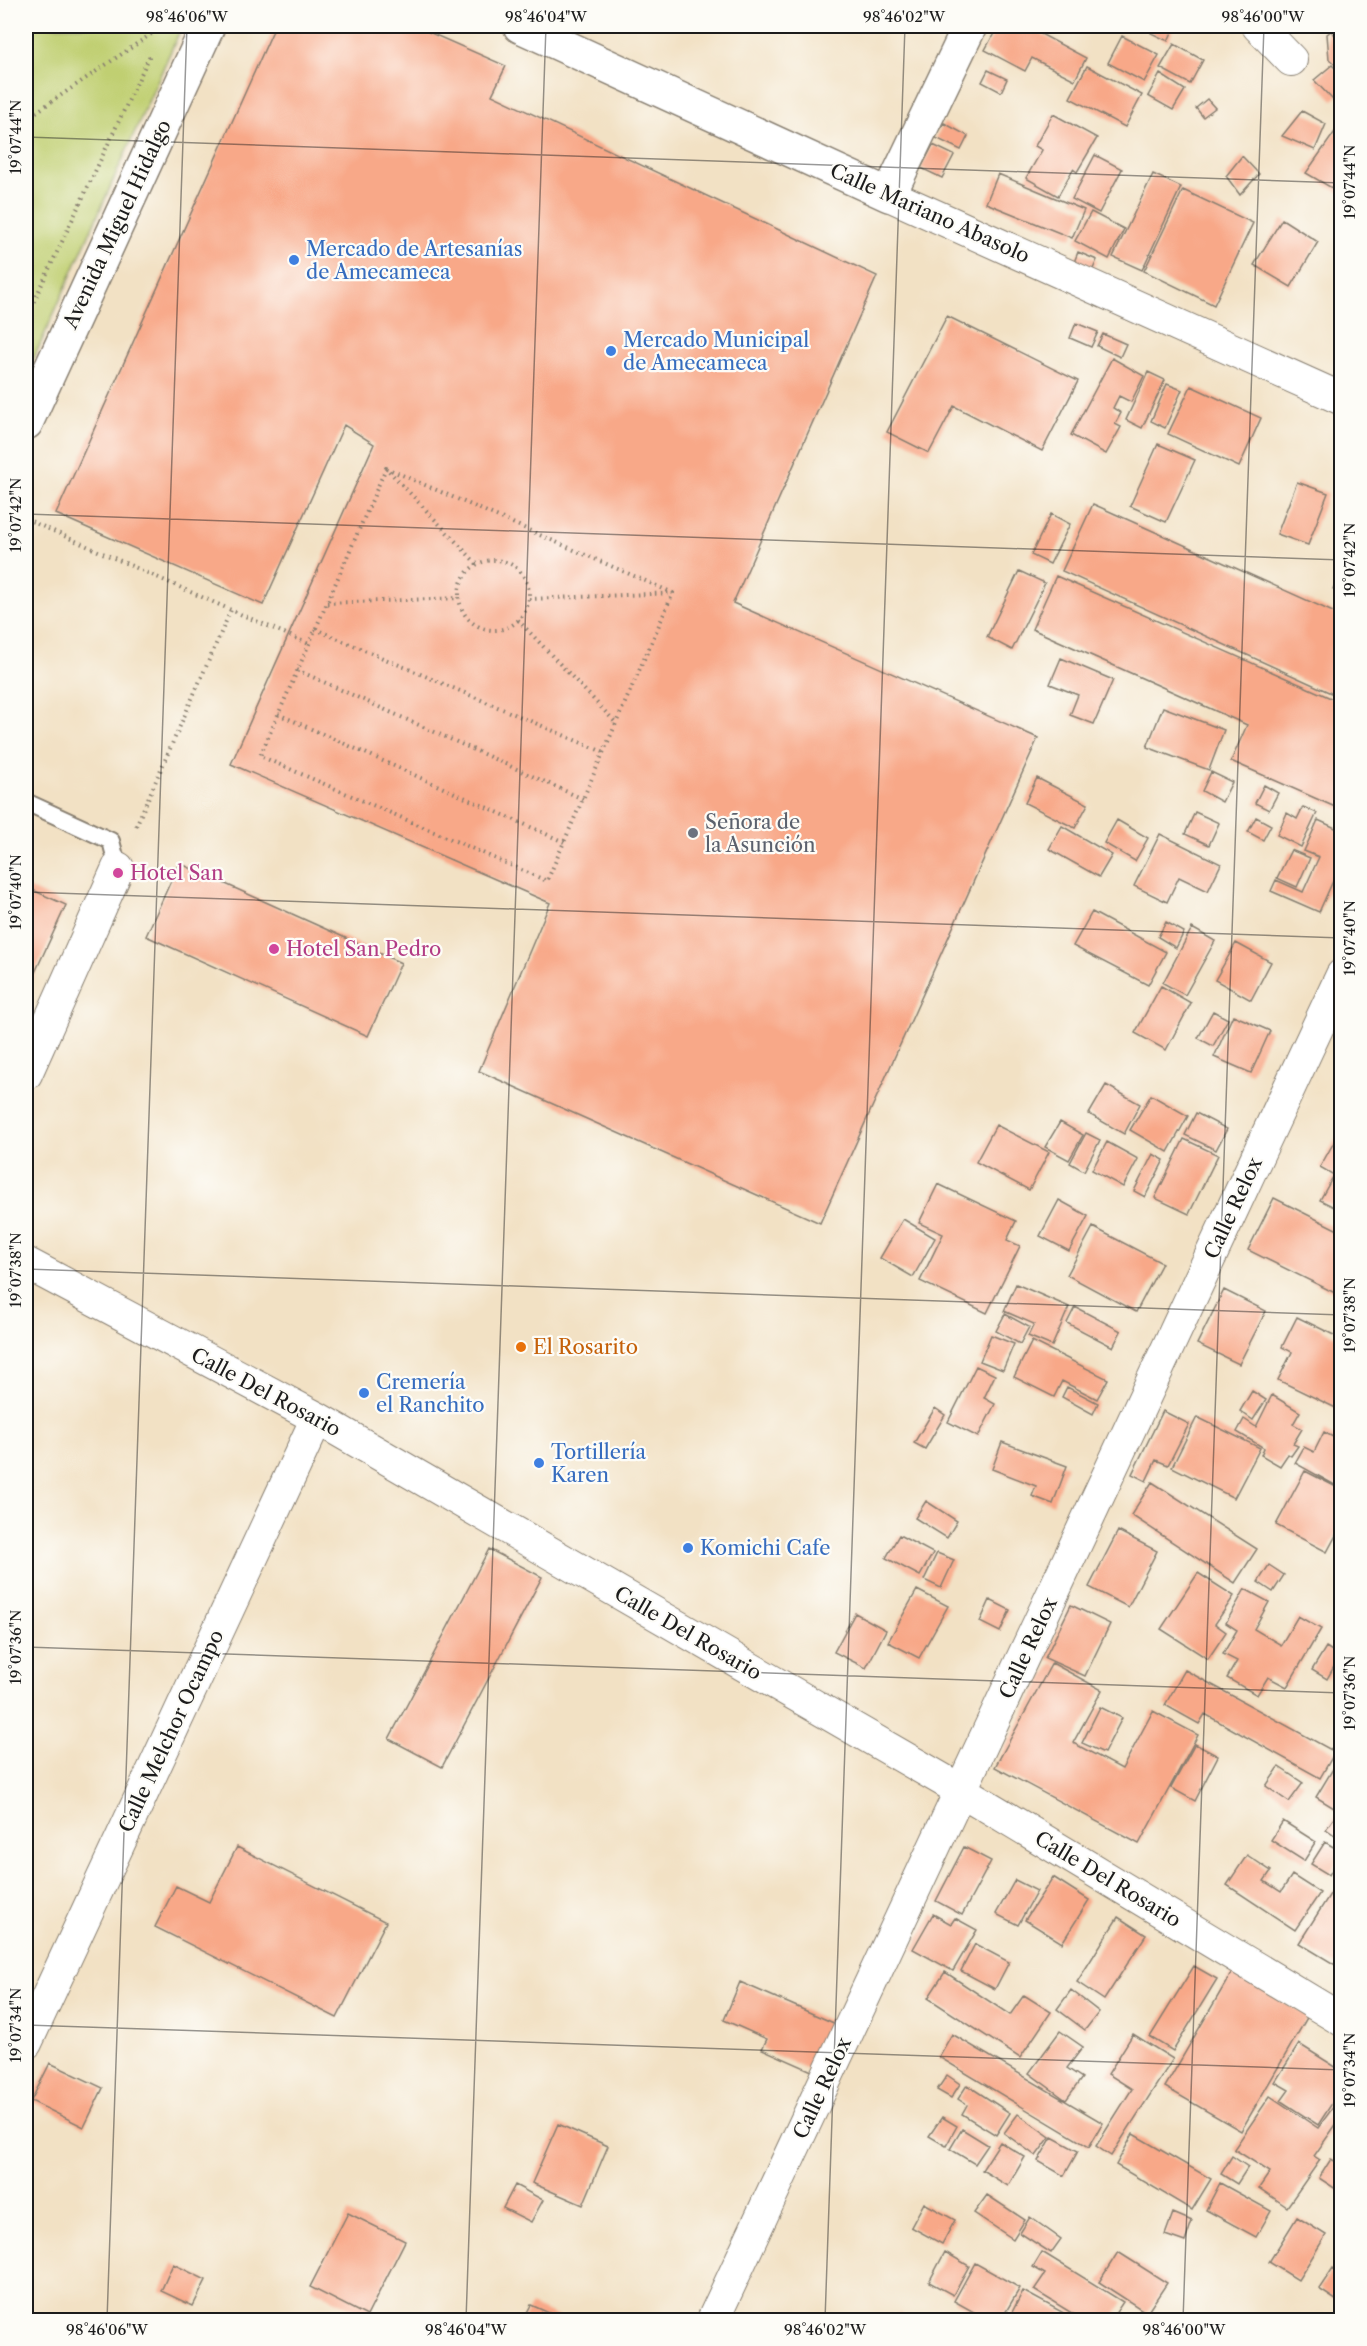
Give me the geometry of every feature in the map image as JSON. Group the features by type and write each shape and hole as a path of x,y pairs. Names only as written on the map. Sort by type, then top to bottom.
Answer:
{"street":[{"name":"Avenida Miguel Hidalgo","path":"26,423 208,26"},
{"name":"Calle Mariano Abasolo","path":"520,26 1341,399"},
{"path":"889,195 970,26"},
{"path":"1258,26 1291,60"},
{"path":"26,1074 114,854"},
{"name":"Calle Relox","path":"713,2320 962,1791 1341,975"},
{"name":"Calle Del Rosario","path":"26,1263 317,1418 962,1791 1341,2020"},
{"name":"Calle Melchor Ocampo","path":"26,2043 317,1418"}],"lane":[{"path":"26,802 114,854"}],"path":[{"path":"159,36 163,26"},
{"path":"26,119 163,26"},
{"path":"26,318 154,47"},
{"path":"386,468 477,564"},
{"path":"386,468 673,593"},
{"path":"386,468 260,756 547,881 673,593"},
{"path":"26,519 309,644"},
{"path":"499,560 518,569 525,578 529,599 526,610 508,627 484,629 473,624 464,615 459,598 462,580 477,564 499,560"},
{"path":"529,599 673,593"},
{"path":"327,603 459,598"},
{"path":"114,854 231,610"},
{"path":"518,620 616,723"},
{"path":"315,629 603,752"},
{"path":"297,670 583,799"},
{"path":"278,714 564,842"}],"green space":[{"path":"26,26 182,26 26,376"}],"building":[{"path":"275,26 415,26 506,66 492,95 877,276 733,603 1038,738 820,1223 479,1071 550,903 231,764 374,444 344,425 263,605 56,514"},
{"path":"998,26 1026,26 1086,58 1075,80 1032,58 1025,71 985,50"},
{"path":"1154,26 1175,26 1168,41 1151,33"},
{"path":"1331,31 1342,42 1342,71 1329,59 1327,34"},
{"path":"1122,36 1159,55 1144,82 1108,63"},
{"path":"1174,44 1203,60 1190,84 1160,68"},
{"path":"1332,65 1342,75 1342,92 1333,100 1314,80"},
{"path":"1087,66 1142,95 1125,127 1070,98"},
{"path":"988,70 1007,79 1001,92 982,82"},
{"path":"1160,74 1185,90 1173,110 1148,96"},
{"path":"1207,99 1215,108 1203,117 1196,108"},
{"path":"1302,111 1326,124 1315,150 1282,136"},
{"path":"1053,114 1097,138 1077,172 1073,169 1058,196 1026,178 1042,150 1035,146"},
{"path":"944,123 968,136 961,150 936,138"},
{"path":"1339,126 1342,130 1342,194 1306,173"},
{"path":"933,145 954,155 942,178 921,168"},
{"path":"1095,155 1122,169 1099,213 1072,199"},
{"path":"1242,156 1259,174 1240,195 1226,176"},
{"path":"998,174 1084,210 1072,238 986,203"},
{"path":"1153,174 1181,187 1142,270 1113,257"},
{"path":"1183,190 1253,223 1214,305 1144,271"},
{"path":"1091,212 1124,229 1109,259 1075,241"},
{"path":"1282,219 1318,242 1291,287 1254,265"},
{"path":"1078,252 1097,260 1089,278 1071,270"},
{"path":"947,316 1078,381 1042,451 954,406 929,453 887,432"},
{"path":"1076,323 1098,332 1091,347 1070,338"},
{"path":"1103,334 1126,344 1120,357 1097,346"},
{"path":"1112,358 1144,376 1131,402 1119,396 1113,408 1121,413 1115,424 1121,427 1106,454 1071,435"},
{"path":"1148,372 1165,380 1142,428 1126,420"},
{"path":"1167,384 1182,390 1165,428 1151,421"},
{"path":"1191,386 1261,418 1239,467 1168,434"},
{"path":"1158,444 1195,460 1166,522 1130,506"},
{"path":"1297,482 1328,493 1308,545 1277,534"},
{"path":"1093,504 1342,616 1342,698 1062,571"},
{"path":"1051,514 1070,524 1050,564 1031,555"},
{"path":"1019,571 1045,583 1012,650 987,637"},
{"path":"1342,572 1342,593 1333,589"},
{"path":"1056,576 1342,703 1342,810 1231,761 1247,725 1032,629"},
{"path":"1061,658 1113,680 1094,724 1070,715 1078,695 1050,684"},
{"path":"1163,707 1224,730 1209,770 1147,747"},
{"path":"1211,772 1232,782 1222,802 1202,791"},
{"path":"1037,778 1088,804 1075,828 1025,803"},
{"path":"1264,785 1278,793 1269,810 1255,803"},
{"path":"1303,807 1317,813 1301,847 1277,835 1287,813 1297,819"},
{"path":"1195,812 1219,823 1209,845 1185,834"},
{"path":"1256,817 1271,825 1263,840 1248,832"},
{"path":"1117,820 1148,838 1135,861 1104,843"},
{"path":"1318,820 1342,831 1342,861 1319,912 1271,891 1276,880 1303,892 1319,857 1304,851"},
{"path":"1062,826 1112,855 1099,877 1049,849"},
{"path":"1160,834 1221,864 1208,891 1179,877 1167,902 1134,886"},
{"path":"1291,850 1310,858 1297,887 1277,878"},
{"name":"Hotel San Pedro","path":"179,863 401,963 368,1036 146,936"},
{"path":"26,887 66,905 26,992"},
{"path":"1092,912 1166,952 1148,985 1073,946"},
{"path":"1166,922 1184,932 1176,948 1158,937"},
{"path":"1192,928 1215,941 1185,995 1163,983"},
{"path":"1236,943 1271,962 1251,1000 1215,980"},
{"path":"1161,986 1191,1003 1166,1050 1135,1033"},
{"path":"1213,1011 1228,1019 1213,1046 1198,1038"},
{"path":"1233,1015 1270,1031 1251,1073 1214,1057"},
{"path":"1106,1085 1140,1104 1124,1134 1089,1114"},
{"path":"1151,1095 1188,1116 1168,1152 1130,1130"},
{"path":"1196,1113 1227,1129 1216,1150 1185,1135"},
{"path":"1060,1122 1083,1135 1069,1160 1045,1147"},
{"path":"996,1125 1049,1152 1029,1190 976,1162"},
{"path":"1086,1133 1100,1140 1084,1171 1070,1163"},
{"path":"1337,1137 1342,1140 1342,1211 1320,1200 1334,1175 1320,1167"},
{"path":"1184,1139 1218,1155 1189,1214 1155,1198"},
{"path":"1107,1142 1138,1159 1123,1187 1092,1170"},
{"path":"1153,1154 1164,1160 1145,1197 1134,1191"},
{"path":"938,1184 1016,1221 1007,1240 1020,1246 987,1313 920,1281 943,1234 919,1223"},
{"path":"1274,1198 1342,1232 1342,1284 1337,1294 1248,1250"},
{"path":"1059,1200 1088,1216 1069,1251 1040,1236"},
{"path":"903,1219 935,1238 913,1277 880,1258"},
{"path":"1093,1227 1162,1263 1136,1312 1067,1275"},
{"path":"1016,1284 1069,1307 1052,1346 1028,1336 1034,1324 1004,1311"},
{"path":"1224,1290 1266,1311 1239,1364 1197,1344"},
{"path":"1075,1307 1121,1331 1113,1347 1067,1323"},
{"path":"1005,1314 1029,1327 1020,1344 996,1331"},
{"path":"1297,1317 1342,1339 1342,1411 1278,1380 1292,1352 1282,1347"},
{"path":"991,1335 1014,1344 1003,1370 980,1361"},
{"path":"1032,1341 1108,1379 1097,1399 1062,1381 1054,1397 1014,1377"},
{"path":"976,1366 995,1375 984,1398 995,1404 978,1437 948,1422"},
{"path":"1067,1387 1098,1403 1093,1414 1062,1397"},
{"path":"1252,1391 1266,1400 1253,1420 1240,1411"},
{"path":"1272,1395 1300,1412 1293,1424 1302,1429 1293,1444 1298,1446 1291,1456 1288,1454 1280,1466 1261,1455 1264,1448 1237,1432 1244,1419 1256,1427"},
{"path":"935,1408 945,1415 925,1449 914,1443"},
{"path":"1163,1411 1189,1424 1168,1465 1156,1460 1146,1481 1132,1474"},
{"path":"1197,1417 1260,1448 1234,1498 1172,1467"},
{"path":"1324,1432 1342,1442 1342,1489 1295,1463 1304,1447 1314,1452"},
{"path":"1002,1442 1067,1466 1053,1504 1032,1496 1036,1486 992,1469"},
{"path":"1305,1471 1342,1490 1342,1524 1327,1552 1276,1525"},
{"path":"1152,1482 1257,1549 1235,1583 1131,1515"},
{"path":"926,1501 957,1521 947,1538 915,1518"},
{"path":"1118,1531 1157,1551 1128,1607 1089,1587"},
{"path":"899,1535 933,1553 920,1576 886,1558"},
{"path":"489,1549 542,1577 442,1767 389,1739"},
{"path":"937,1553 954,1560 941,1588 924,1580"},
{"path":"1269,1565 1284,1575 1273,1592 1258,1582"},
{"path":"1198,1573 1234,1596 1215,1624 1226,1632 1208,1659 1161,1629"},
{"path":"1245,1589 1269,1602 1254,1629 1281,1645 1298,1616 1321,1629 1287,1687 1268,1677 1257,1695 1227,1678 1237,1661 1223,1654 1237,1630 1226,1623"},
{"path":"917,1590 948,1606 919,1658 888,1642"},
{"path":"990,1600 1010,1610 1000,1632 980,1622"},
{"path":"1071,1605 1110,1624 1085,1676 1045,1658"},
{"path":"855,1613 886,1630 866,1668 834,1652"},
{"path":"1326,1647 1340,1656 1327,1679 1312,1670"},
{"path":"1052,1663 1102,1690 1073,1743 1122,1769 1153,1711 1198,1735 1139,1844 995,1767"},
{"path":"1185,1670 1335,1752 1320,1778 1205,1714 1199,1724 1165,1705"},
{"path":"1100,1707 1122,1718 1104,1753 1082,1743"},
{"path":"1195,1744 1218,1756 1195,1801 1171,1788"},
{"path":"1342,1754 1342,1840 1326,1829 1339,1811 1316,1797"},
{"path":"1279,1767 1303,1783 1289,1802 1266,1786"},
{"path":"1283,1821 1316,1842 1304,1861 1271,1840"},
{"path":"1325,1842 1342,1852 1329,1875 1311,1864"},
{"path":"237,1847 386,1922 337,2018 155,1927 176,1886 209,1902"},
{"path":"964,1847 991,1861 962,1915 936,1901"},
{"path":"1247,1855 1271,1871 1264,1881 1281,1892 1292,1875 1320,1893 1295,1930 1227,1885"},
{"path":"1053,1877 1089,1900 1062,1943 1025,1920"},
{"path":"1015,1880 1037,1891 1018,1925 996,1914"},
{"path":"1332,1891 1342,1897 1342,1969 1299,1943"},
{"path":"933,1914 951,1924 955,1918 977,1930 953,1971 913,1949"},
{"path":"1118,1917 1146,1935 1104,2000 1077,1982"},
{"path":"975,1944 1009,1962 995,1989 961,1971"},
{"path":"1194,1966 1217,1979 1173,2051 1150,2037"},
{"path":"945,1972 1010,2015 1024,1995 1051,2012 1020,2058 928,1998"},
{"path":"1232,1972 1308,2016 1241,2131 1165,2087"},
{"path":"740,1982 836,2024 814,2072 762,2049 767,2039 724,2020"},
{"path":"1071,1990 1099,2012 1085,2030 1057,2009"},
{"path":"1060,2031 1083,2047 1067,2068 1082,2078 1066,2100 1029,2073"},
{"path":"952,2034 1103,2123 1089,2147 939,2057"},
{"path":"1133,2034 1173,2059 1111,2156 1096,2146 1132,2089 1108,2074"},
{"path":"1299,2044 1342,2071 1342,2088 1318,2125 1281,2101 1289,2090 1275,2082"},
{"path":"50,2063 103,2088 84,2127 31,2101"},
{"path":"947,2075 960,2084 951,2098 937,2090"},
{"path":"967,2085 1010,2113 996,2135 962,2114 967,2105 958,2099"},
{"path":"1342,2095 1342,2116 1314,2156 1320,2160 1287,2207 1259,2188 1270,2172 1234,2149 1270,2096 1318,2128"},
{"path":"1018,2114 1050,2137 1036,2156 1004,2133"},
{"path":"942,2117 957,2126 946,2146 929,2136"},
{"path":"558,2124 608,2146 583,2205 532,2183"},
{"path":"962,2129 988,2145 975,2164 950,2149"},
{"path":"1133,2134 1211,2179 1192,2210 1116,2165"},
{"path":"1052,2137 1078,2151 1064,2176 1038,2161"},
{"path":"1000,2142 1025,2157 1008,2186 982,2170"},
{"path":"1232,2156 1248,2167 1237,2184 1221,2174"},
{"path":"1331,2159 1342,2165 1342,2193 1319,2178"},
{"path":"1220,2183 1271,2211 1256,2237 1206,2210"},
{"path":"515,2185 543,2200 531,2222 503,2208"},
{"path":"987,2195 1025,2220 1013,2239 974,2213"},
{"path":"924,2203 955,2220 942,2244 911,2227"},
{"path":"348,2213 405,2241 367,2316 310,2287"},
{"path":"1173,2213 1192,2221 1185,2242 1165,2235"},
{"path":"1030,2217 1061,2239 1051,2253 1020,2233"},
{"path":"1297,2217 1326,2235 1298,2280 1269,2262"},
{"path":"945,2252 969,2266 953,2295 929,2282"},
{"path":"1042,2252 1123,2302 1111,2320 1083,2320 1034,2290 1045,2274 1033,2267"},
{"path":"1118,2252 1167,2283 1147,2313 1099,2282"},
{"path":"975,2263 1020,2288 1001,2320 988,2320 954,2301"},
{"path":"173,2264 206,2280 193,2306 161,2291"},
{"path":"1333,2268 1342,2273 1342,2304 1319,2289"},
{"path":"1023,2291 1073,2318 1072,2320 1008,2320"},
{"path":"531,2305 565,2320 523,2320"},
{"path":"899,2313 911,2320 895,2320"}],"place":[{"name":"Mercado de Artesanías de Amecameca","path":"294,260"},
{"name":"Mercado Municipal de Amecameca","path":"611,351"},
{"name":"Señora de la Asunción","path":"693,833"},
{"name":"Hotel San","path":"118,873"},
{"name":"Hotel San Pedro","path":"274,949"},
{"name":"El Rosarito","path":"521,1347"},
{"name":"Cremería el Ranchito","path":"364,1393"},
{"name":"Tortillería Karen","path":"539,1463"},
{"name":"Komichi Cafe","path":"688,1548"}]}
